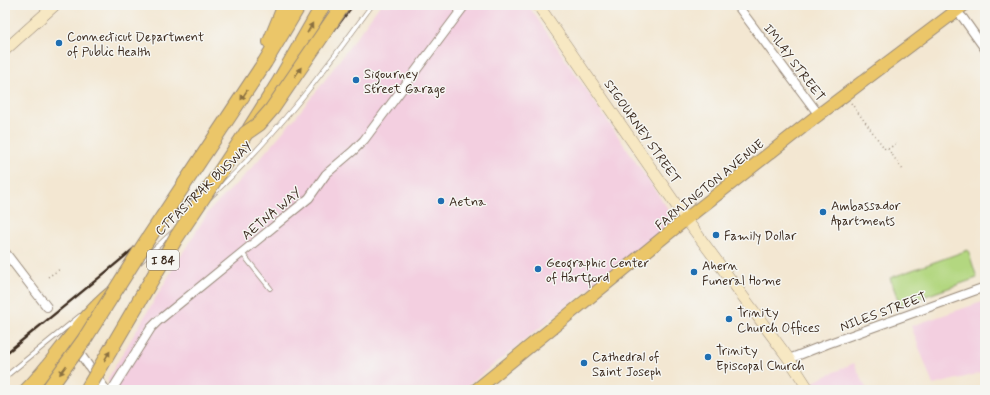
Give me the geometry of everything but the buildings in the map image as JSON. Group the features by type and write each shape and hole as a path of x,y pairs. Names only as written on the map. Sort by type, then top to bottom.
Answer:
{"highway":[{"path":"265,62 272,35 285,5"},
{"name":"I 84","path":"48,390 84,340 142,248 265,62 299,5"},
{"name":"I 84","path":"87,390 176,238 279,82 323,5"},
{"path":"246,133 259,124 272,109 343,5"},
{"path":"27,390 49,366 90,313 115,290"}],"main road":[{"path":"6,47 55,5"},
{"name":"SIGOURNEY STREET","path":"538,5 686,219 789,360 809,390"},
{"name":"FARMINGTON AVENUE","path":"476,390 686,219 956,7"}],"street":[{"name":"AETNA WAY","path":"112,390 154,325 309,198 328,172 360,144 465,5"},
{"name":"IMLAY STREET","path":"737,5 819,115"},
{"path":"956,7 985,50"},
{"path":"5,252 47,307"},
{"name":"NILES STREET","path":"789,360 827,344 985,287"},
{"path":"78,351 106,390"}],"lane":[{"name":"CTFASTRAK BUSWAY","path":"5,377 75,321 233,175 298,103 372,5"},
{"path":"241,253 270,288"}],"path":[{"path":"851,103 903,170"},
{"path":"888,149 897,143"},
{"path":"48,277 60,269"}],"shaded area":[{"name":"Aetna","path":"380,5 528,5 668,209 672,218 669,225 462,390 114,390 107,380 208,212 247,173 294,119 319,88"},
{"path":"985,301 985,372 933,385 911,326"},
{"path":"854,363 867,390 817,390 813,382"}],"green space":[{"path":"968,250 977,278 900,305 890,278"}],"railway":[{"path":"5,354 157,229 205,184 264,120 353,5"}],"place":[{"name":"Connecticut Department of Public Health","path":"59,43"},
{"name":"Sigourney Street Garage","path":"356,80"},
{"name":"Aetna","path":"441,201"},
{"name":"Ambassador Apartments","path":"823,212"},
{"name":"Family Dollar","path":"716,235"},
{"name":"Geographic Center of Hartford","path":"538,269"},
{"name":"Ahern Funeral Home","path":"694,272"},
{"name":"Trinity Church Offices","path":"729,319"},
{"name":"Trinity Episcopal Church","path":"708,357"},
{"name":"Cathedral of Saint Joseph","path":"584,363"}]}
